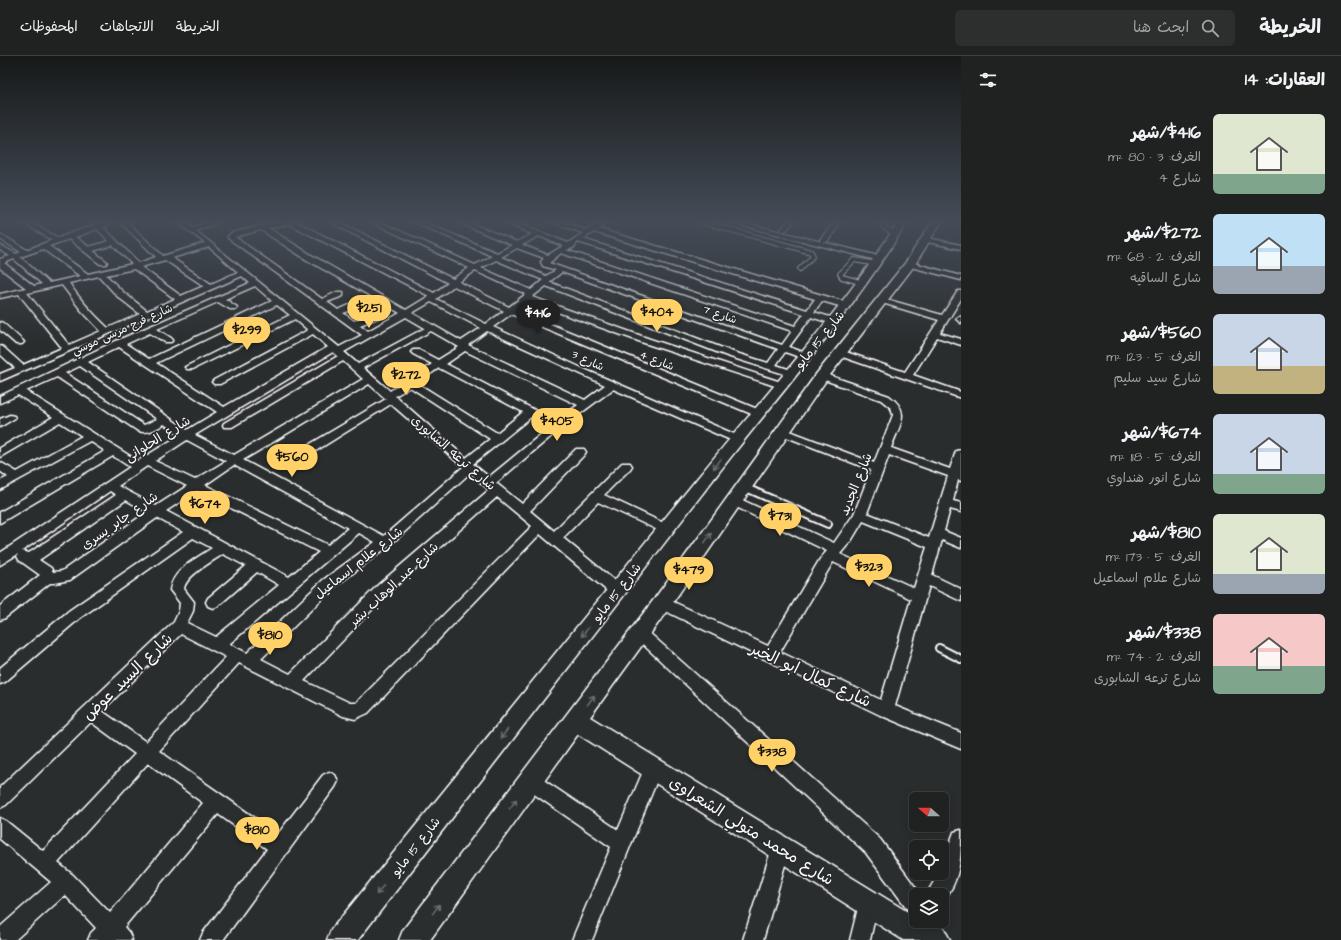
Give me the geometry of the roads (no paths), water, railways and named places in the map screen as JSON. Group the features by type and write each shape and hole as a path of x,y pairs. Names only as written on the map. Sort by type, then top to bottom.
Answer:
{"main road":[{"name":"شارع 15 مايو","path":"341,940 737,439 846,306 877,263"},
{"name":"شارع 15 مايو","path":"413,940 662,603 822,376 910,264"},
{"name":"شارع محمد متولي الشعراوى","path":"576,720 928,940"}],"street":[{"path":"0,263 31,288"},
{"path":"23,263 47,285"},
{"path":"68,263 87,277"},
{"path":"133,263 180,299"},
{"path":"0,296 146,263"},
{"path":"172,263 209,286"},
{"name":"شارع ترعه الشابورى","path":"233,263 278,302 314,330 468,465 617,591"},
{"path":"268,263 368,335"},
{"path":"319,263 463,346 586,405"},
{"name":"شارع 3","path":"369,263 487,327 612,385 737,439"},
{"name":"شارع 4","path":"416,263 510,311 758,413"},
{"path":"465,263 529,296 647,341 671,349 786,379"},
{"path":"228,425 339,352 407,314 454,282 463,274 484,263"},
{"path":"511,263 546,281 662,328 770,367 786,379"},
{"name":"شارع 7","path":"546,263 805,356"},
{"path":"612,263 809,313 833,321"},
{"path":"636,263 797,330"},
{"path":"669,277 687,263"},
{"path":"706,263 846,306"},
{"path":"910,264 961,278"},
{"path":"294,459 391,397 409,382 438,364 510,311 561,270"},
{"path":"0,378 244,272"},
{"path":"101,274 120,294 146,314"},
{"path":"64,282 83,309 107,331"},
{"name":"شارع فرج مرسى موسي","path":"0,400 80,361 256,282"},
{"path":"21,291 67,348"},
{"path":"908,376 961,293"},
{"path":"321,302 340,294"},
{"path":"770,367 820,298"},
{"path":"218,299 233,307"},
{"path":"882,300 945,319"},
{"path":"148,363 278,302"},
{"path":"337,313 357,305"},
{"path":"191,311 202,317"},
{"path":"353,325 377,315"},
{"path":"190,366 295,316"},
{"path":"0,325 19,342"},
{"path":"357,368 431,328"},
{"path":"647,341 662,328"},
{"path":"150,329 168,340"},
{"path":"217,382 314,330"},
{"path":"935,334 961,342"},
{"path":"671,349 685,336"},
{"path":"119,344 224,412"},
{"path":"0,349 21,368"},
{"name":"شارع الحلوانى","path":"0,560 142,464 224,412 339,352"},
{"path":"416,352 557,426"},
{"name":"شارع 15 مايو","path":"840,353 961,394"},
{"path":"80,361 188,435 233,461 385,542"},
{"path":"57,372 142,428 149,428 165,419"},
{"name":"شارع الجديد","path":"771,655 825,563 834,553 860,515 898,415 898,410 894,404 885,398 822,376"},
{"name":"شارع جابر يسرى","path":"47,577 55,578 65,576 156,512 233,461 370,379"},
{"path":"409,382 497,438"},
{"name":"شارع عبد الوهاب بشر","path":"293,682 383,590 557,426 612,385"},
{"path":"19,391 113,451 196,486 329,551"},
{"name":"شارع علام اسماعيل","path":"45,863 147,753 243,658 328,584 385,542 497,438 530,412"},
{"path":"0,453 60,417"},
{"path":"0,424 10,418"},
{"path":"783,432 877,468"},
{"path":"0,486 90,436"},
{"path":"884,449 957,476"},
{"path":"0,518 113,451"},
{"path":"523,511 580,452"},
{"path":"886,710 935,539 946,503 957,476 961,454"},
{"path":"0,466 17,477"},
{"path":"555,538 626,466"},
{"path":"109,486 290,584"},
{"path":"739,494 834,553 918,596"},
{"path":"29,560 125,495"},
{"path":"595,496 666,529"},
{"path":"946,503 961,508"},
{"path":"860,515 935,539 961,543"},
{"path":"179,626 349,711 355,711 362,708 540,526"},
{"path":"216,645 358,527"},
{"path":"0,677 75,614 192,532"},
{"name":"شارع السيد عوض","path":"0,799 179,626 186,611 187,602 177,590 178,582 185,574 222,548"},
{"path":"0,614 48,575 46,572 14,550"},
{"path":"213,602 255,566"},
{"path":"924,578 961,595"},
{"name":"شارع كمال ابو الخير","path":"662,603 886,710 961,741"},
{"path":"640,633 872,846 909,895"},
{"path":"90,712 280,847"},
{"path":"582,940 653,768"},
{"path":"210,940 329,782"},
{"path":"530,782 621,843"},
{"path":"0,827 66,882 110,936 216,802"},
{"path":"941,888 946,880 961,839"},
{"path":"754,940 781,848"},
{"path":"0,940 66,882"},
{"path":"860,940 868,903"},
{"path":"932,928 940,940"}],"lane":[{"path":"800,269 805,263"},
{"path":"849,263 840,274 842,277 863,283"},
{"path":"739,494 828,524"},
{"path":"939,648 961,659"}]}
